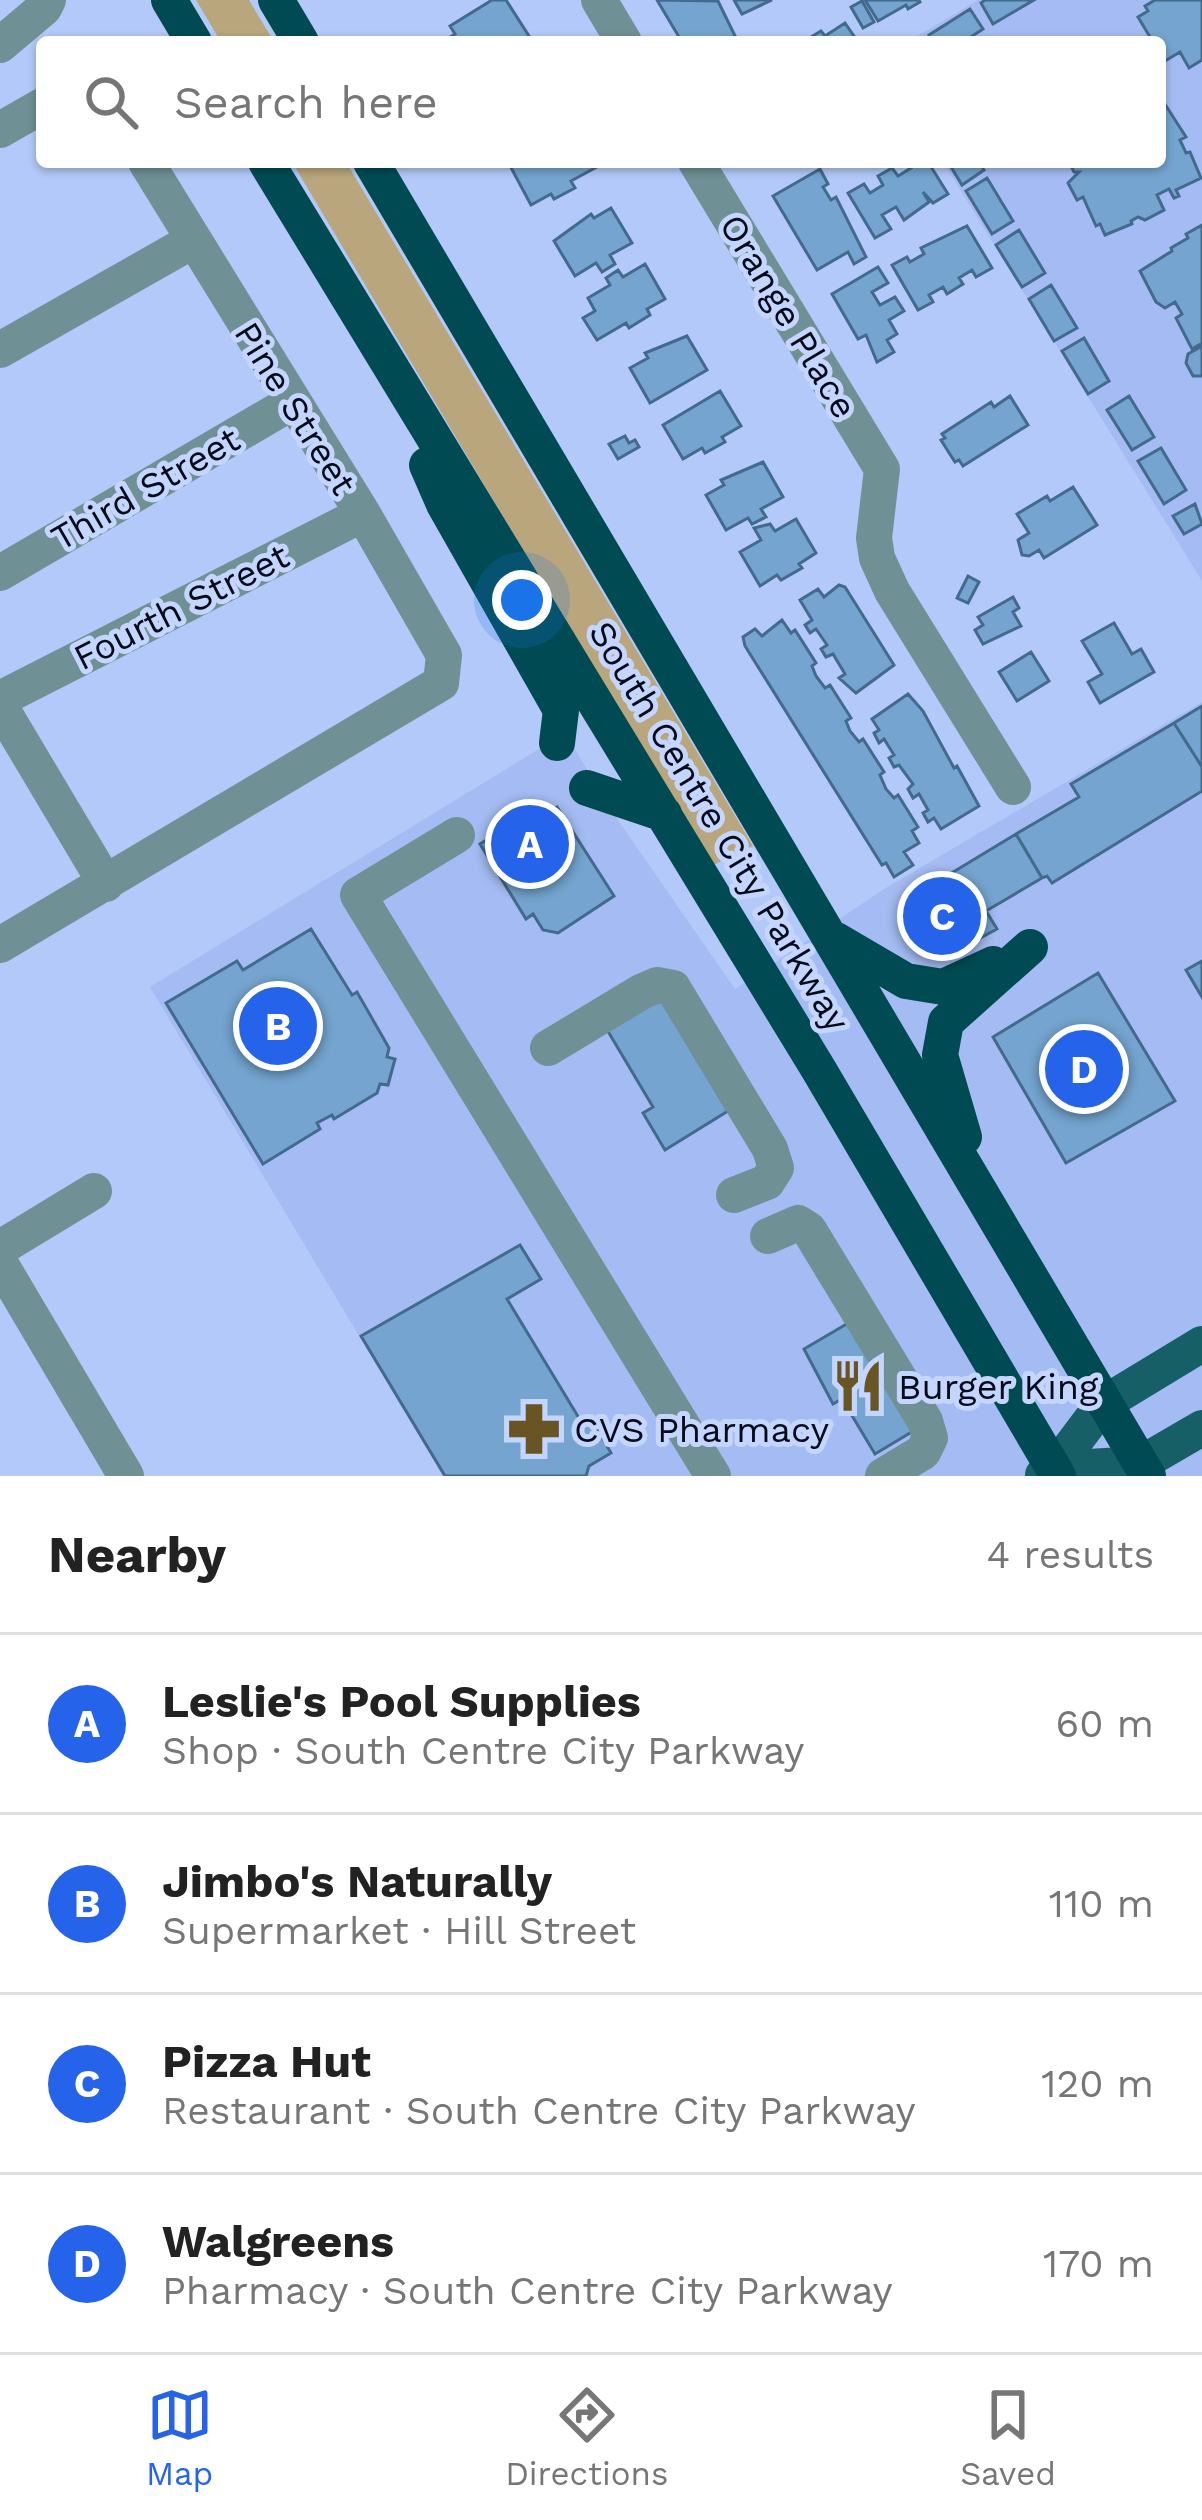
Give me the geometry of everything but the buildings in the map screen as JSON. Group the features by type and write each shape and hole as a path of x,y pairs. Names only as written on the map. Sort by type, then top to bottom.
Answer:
{"highway":[{"path":"169,0 190,36"},
{"path":"276,0 297,36"},
{"name":"South Centre City Parkway","path":"270,168 664,814 1051,1474"},
{"name":"South Centre City Parkway","path":"375,168 1144,1470"},
{"path":"357,315 444,503 562,710 557,742"},
{"path":"587,788 664,814"},
{"path":"824,931 906,981 943,987 1030,947 946,1022 940,1055 978,1187"}],"main road":[{"path":"1051,1474 1103,1404 1202,1344"},
{"path":"1051,1474 1144,1470 1202,1428"}],"street":[{"path":"0,45 48,0"},
{"path":"599,0 620,36"},
{"path":"0,130 36,109"},
{"name":"Pine Street","path":"106,884 441,683 444,656 363,514 150,168"},
{"name":"Orange Place","path":"700,168 881,470 874,538 877,558 892,591 1013,788"},
{"path":"0,350 194,240"},
{"name":"Third Street","path":"0,573 291,403"},
{"name":"Fourth Street","path":"0,702 363,514"},
{"path":"0,702 106,884 0,945"},
{"path":"457,835 358,895 713,1476"},
{"path":"548,1048 641,992 657,985 673,988 770,1149 776,1168 767,1182 734,1196"},
{"path":"0,1248 94,1191"},
{"path":"768,1236 797,1223 809,1230 925,1421 930,1438 923,1452 884,1476"},
{"path":"0,1263 125,1476"}],"shaded area":[{"path":"196,0 249,0 270,36 217,36"},
{"path":"978,0 1202,0 1202,581 947,168 1166,168 1166,36 917,36"},
{"path":"296,168 350,168 753,846 711,866"},
{"path":"1202,702 1202,1476 443,1476 150,987 565,733 620,823 735,989 884,889"}],"place":[{"name":"Leslie's Pool Supplies","path":"530,844"},
{"name":"Pizza Hut","path":"942,916"},
{"name":"Jimbo's Naturally","path":"278,1026"},
{"name":"Walgreens","path":"1084,1069"},
{"name":"Burger King","path":"858,1386"},
{"name":"CVS Pharmacy","path":"534,1429"}]}
